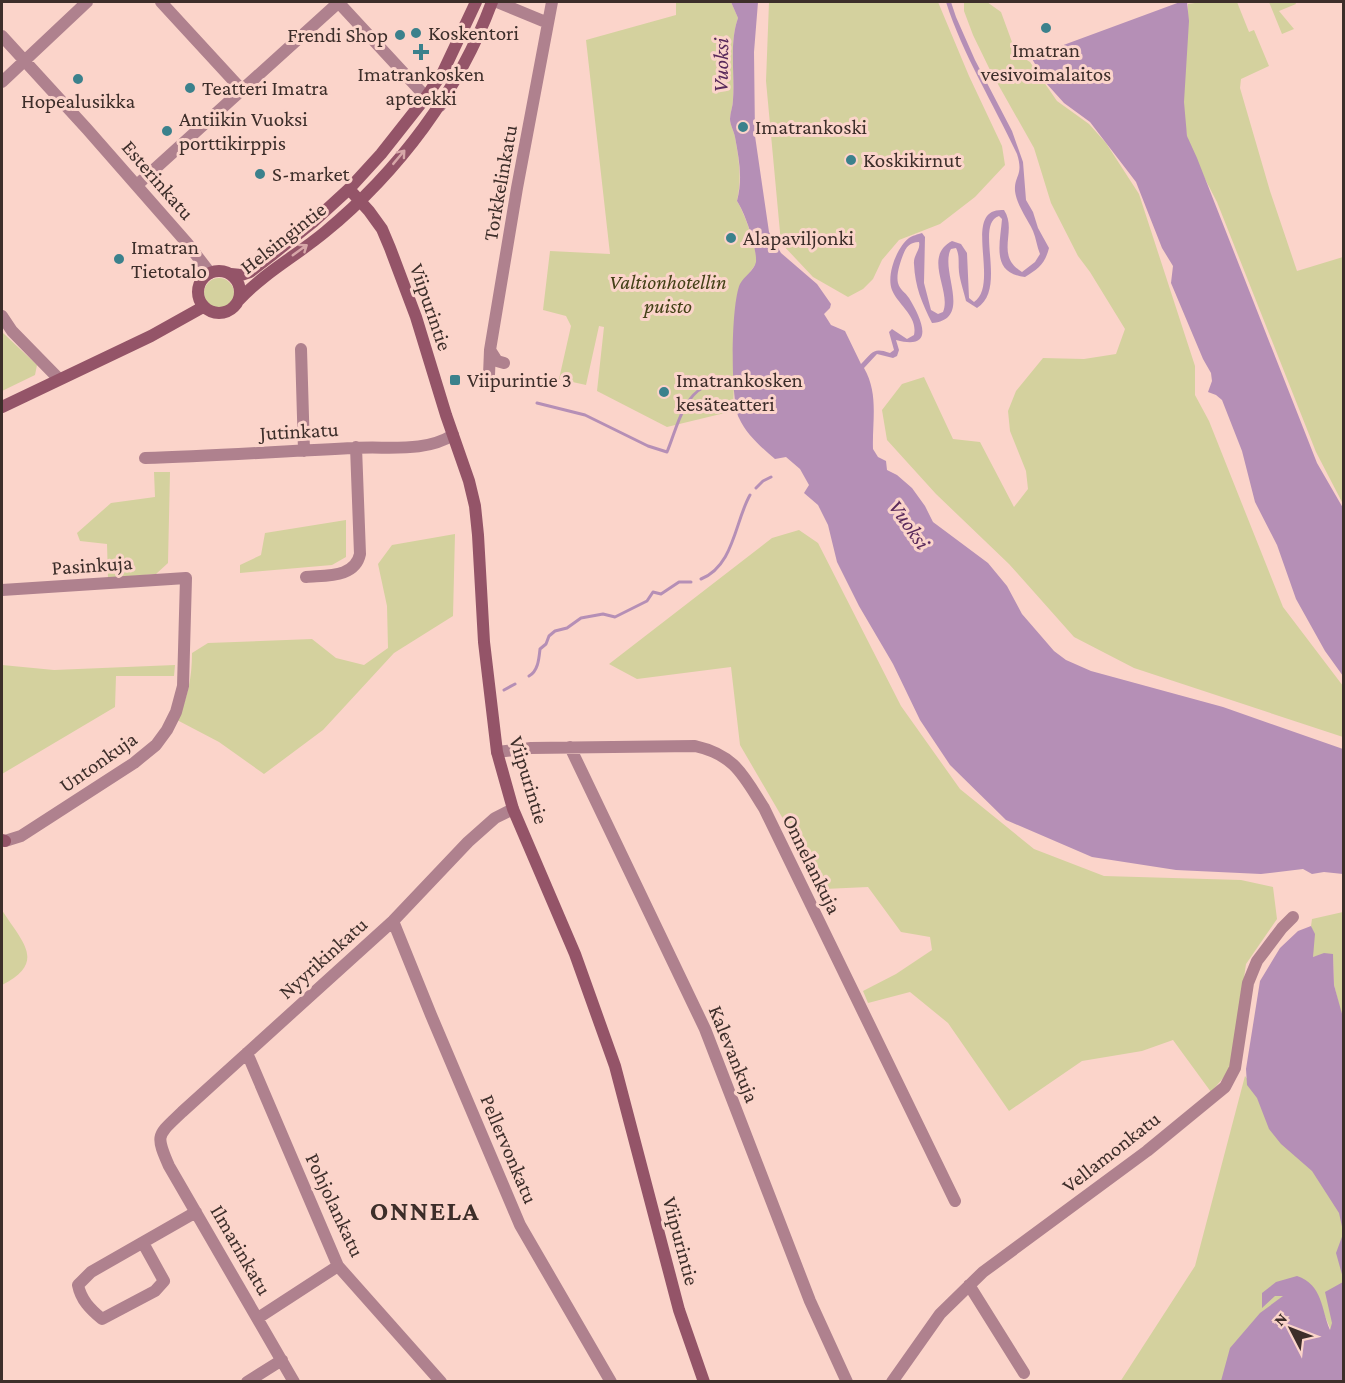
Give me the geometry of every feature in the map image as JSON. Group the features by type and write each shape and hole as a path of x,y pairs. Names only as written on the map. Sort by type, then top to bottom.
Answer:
{"main road":[{"name":"Helsingintie","path":"231,274 241,275 257,266 313,222 349,189 381,154 443,72 476,2"},
{"name":"Helsingintie","path":"238,300 251,286 324,233 360,201 418,134 440,106 473,48 492,2"},
{"name":"Viipurintie","path":"349,189 382,229 390,248 416,317 469,481 475,506 484,642 497,752 513,809 575,954 615,1066 679,1310 704,1382"},
{"path":"223,271 231,274 238,283 240,295 236,306 225,313 213,313 203,307 198,298 198,288 202,279 210,273 223,271"},
{"path":"2,407 151,336 203,307"}],"street":[{"path":"2,82 87,2"},
{"path":"161,2 242,90"},
{"path":"137,185 339,2 426,97 440,106"},
{"path":"497,2 548,22"},
{"name":"Torkkelinkatu","path":"489,375 490,350 552,2"},
{"name":"Esterinkatu","path":"2,36 137,185 210,273"},
{"path":"2,316 12,331 59,379"},
{"path":"301,350 304,451"},
{"path":"490,350 497,361 504,363"},
{"name":"Jutinkatu","path":"144,458 356,447 411,447 437,443 453,435"},
{"path":"306,577 345,573 358,563 360,554 356,447"},
{"name":"Pasinkuja","path":"2,590 186,578"},
{"name":"Untonkuja","path":"3,840 21,836 134,763 156,745 167,730 176,712 183,686 186,578"},
{"name":"Onnelankuja","path":"497,752 570,747 695,746 713,750 740,770 764,808 955,1201"},
{"name":"Kalevankuja","path":"570,747 705,1029 810,1301 847,1382"},
{"name":"Nyyrikinkatu","path":"159,1137 164,1128 393,921 468,842 495,818 513,809"},
{"name":"Vellamonkatu","path":"892,1382 940,1314 983,1272 1147,1150 1225,1087 1235,1068 1248,983 1257,961 1293,917"},
{"name":"Pellervonkatu","path":"393,921 520,1225 611,1382"},
{"name":"Pohjolankatu","path":"247,1053 339,1266 441,1382"},
{"name":"Ilmarinkatu","path":"159,1137 160,1146 169,1166 294,1382"},
{"path":"143,1243 164,1281 155,1292 102,1319 89,1308 80,1294 78,1285 91,1272 196,1212"},
{"path":"258,1318 339,1266"},
{"path":"969,1285 1024,1372"},
{"path":"247,1382 282,1360"}],"green space":[{"name":"Valtionhotellin puisto","path":"676,2 731,2 738,18 733,48 733,100 730,119 738,153 737,201 750,232 756,264 750,272 734,382 733,411 667,427 597,391 604,327 599,326 586,385 559,379 571,326 566,316 543,310 550,251 610,254 586,40 676,15"},
{"path":"769,2 938,2 1002,146 1005,165 975,197 940,224 899,240 882,260 873,279 863,289 848,297 813,277 781,243 766,81"},
{"path":"964,2 987,2 1001,12 1016,53 1030,62 1057,101 1089,124 1106,143 1139,194 1195,366 1195,395 1209,421 1283,607 1343,686 1343,737 1134,668 1074,637 1009,564 936,494 887,440 882,410 902,384 924,377 953,439 980,442 1014,507 1028,489 1026,471 1010,431 1008,411 1016,391 1043,358 1084,359 1116,354 1125,329 1078,256 1051,203 1034,148 973,35 964,11"},
{"path":"1237,2 1249,32 1254,30 1269,66 1241,79 1240,88 1270,191 1297,271 1343,257 1343,504 1316,452 1217,202 1189,148 1180,95 1187,41 1188,4"},
{"path":"1269,2 1295,2 1296,4 1279,11 1294,29 1282,34"},
{"path":"219,278 229,283 234,293 229,303 219,308 209,303 204,293 209,283"},
{"path":"2,332 37,365 35,375 2,391"},
{"path":"154,472 170,472 168,563 156,574 108,578 107,544 80,541 77,533 111,503 155,497"},
{"path":"346,520 346,557 332,565 240,573 240,565 261,555 265,533"},
{"path":"799,530 818,543 901,706 960,789 1034,849 1104,876 1241,880 1273,887 1277,919 1246,964 1231,1069 1211,1092 1173,1040 1142,1051 1082,1061 1009,1111 948,1023 910,992 868,1003 863,991 896,974 932,950 930,937 901,932 868,887 824,889 740,745 731,667 637,679 609,664 772,538"},
{"path":"455,534 453,616 394,653 323,730 264,774 219,742 177,720 189,687 192,653 208,643 312,639 336,658 364,665 388,648 387,606 378,564 392,545"},
{"path":"2,665 54,670 175,665 174,676 116,676 115,707 2,774"},
{"path":"2,910 22,941 27,959 24,968 2,985"},
{"path":"1343,912 1343,1021 1334,985 1333,955 1312,957 1314,934 1311,926 1312,919"},
{"path":"1245,1076 1343,1202 1343,1292 1335,1340 1322,1309 1235,1381 1120,1382 1195,1266"}],"water":[{"name":"Vuoksi","path":"731,2 758,2 754,52 755,136 769,232 781,253 817,284 831,304 824,314 831,325 845,331 861,364 874,352 880,350 890,353 894,350 889,332 892,329 907,339 914,335 913,322 892,290 890,277 900,248 909,238 922,233 925,237 924,283 931,310 938,314 943,312 945,304 938,265 939,256 943,248 952,241 961,244 967,253 969,298 974,302 981,293 984,280 982,233 985,221 991,212 1004,210 1009,226 1009,258 1022,272 1035,262 1040,254 1033,231 1016,196 1015,186 1020,167 1017,154 961,41 946,2 951,2 975,60 1012,131 1023,162 1026,200 1049,248 1040,266 1025,277 1007,270 1000,256 1002,219 999,216 992,221 989,231 991,273 986,299 977,308 966,301 957,251 956,248 951,249 948,258 953,292 951,313 944,320 932,323 917,288 914,261 919,242 907,247 899,269 898,283 918,315 921,323 921,337 917,341 909,342 896,340 899,350 897,356 893,358 877,354 864,368 872,388 873,449 878,457 886,461 887,470 912,488 933,522 988,563 1007,586 1022,614 1054,651 1066,660 1091,671 1223,707 1343,749 1343,874 1324,872 1312,874 1303,869 1261,874 1176,870 1092,857 1006,820 950,765 920,720 893,664 859,606 837,562 828,525 818,505 804,493 809,485 800,469 786,457 775,459 750,435 739,418 733,372 735,310 740,284 756,262 750,230 737,201 740,169 730,119 733,100 733,48 738,18"},
{"path":"1180,2 1187,2 1189,21 1184,102 1187,136 1317,463 1343,508 1343,676 1325,651 1296,599 1277,545 1255,502 1242,451 1222,400 1208,392 1212,381 1211,373 1171,283 1173,266 1162,248 1136,182 1090,122 1064,103 1046,83 1031,57"},
{"path":"1311,926 1315,934 1313,957 1324,953 1333,954 1334,985 1344,1021 1343,1231 1339,1213 1312,1171 1281,1144 1269,1129 1257,1098 1247,1085 1246,1069 1260,981 1280,948 1298,931"},
{"path":"1343,1234 1343,1278 1336,1253"},
{"path":"1297,1276 1312,1285 1320,1298 1330,1330 1332,1323 1325,1292 1343,1282 1343,1381 1221,1381 1230,1348 1260,1313 1283,1296 1275,1296 1262,1308 1262,1293 1276,1282"}],"waterway":[{"path":"537,403 585,415 648,446 667,452 685,407 696,392 716,384 737,382"},
{"path":"756,488 771,477"},
{"path":"701,579 712,573 727,554 750,495"},
{"path":"529,676 536,668 540,649 555,631 567,628 581,618 603,614 615,617 647,601 653,592 661,594 679,582 691,582"},
{"path":"504,690 515,684"}],"place":[{"name":"Imatran vesivoimalaitos","path":"1046,28"},
{"name":"Koskentori","path":"416,33"},
{"name":"Frendi Shop","path":"400,35"},
{"name":"Imatrankosken apteekki","path":"421,52"},
{"name":"Hopealusikka","path":"78,79"},
{"name":"Teatteri Imatra","path":"190,88"},
{"name":"Imatrankoski","path":"743,127"},
{"name":"Antiikin Vuoksi porttikirppis","path":"167,131"},
{"name":"Koskikirnut","path":"851,160"},
{"name":"S-market","path":"260,174"},
{"name":"Alapaviljonki","path":"731,238"},
{"name":"Imatran Tietotalo","path":"119,259"},
{"name":"Viipurintie 3","path":"455,380"},
{"name":"Imatrankosken kesäteatteri","path":"664,392"}],"district":[{"name":"ONNELA","path":"425,1211"}]}
